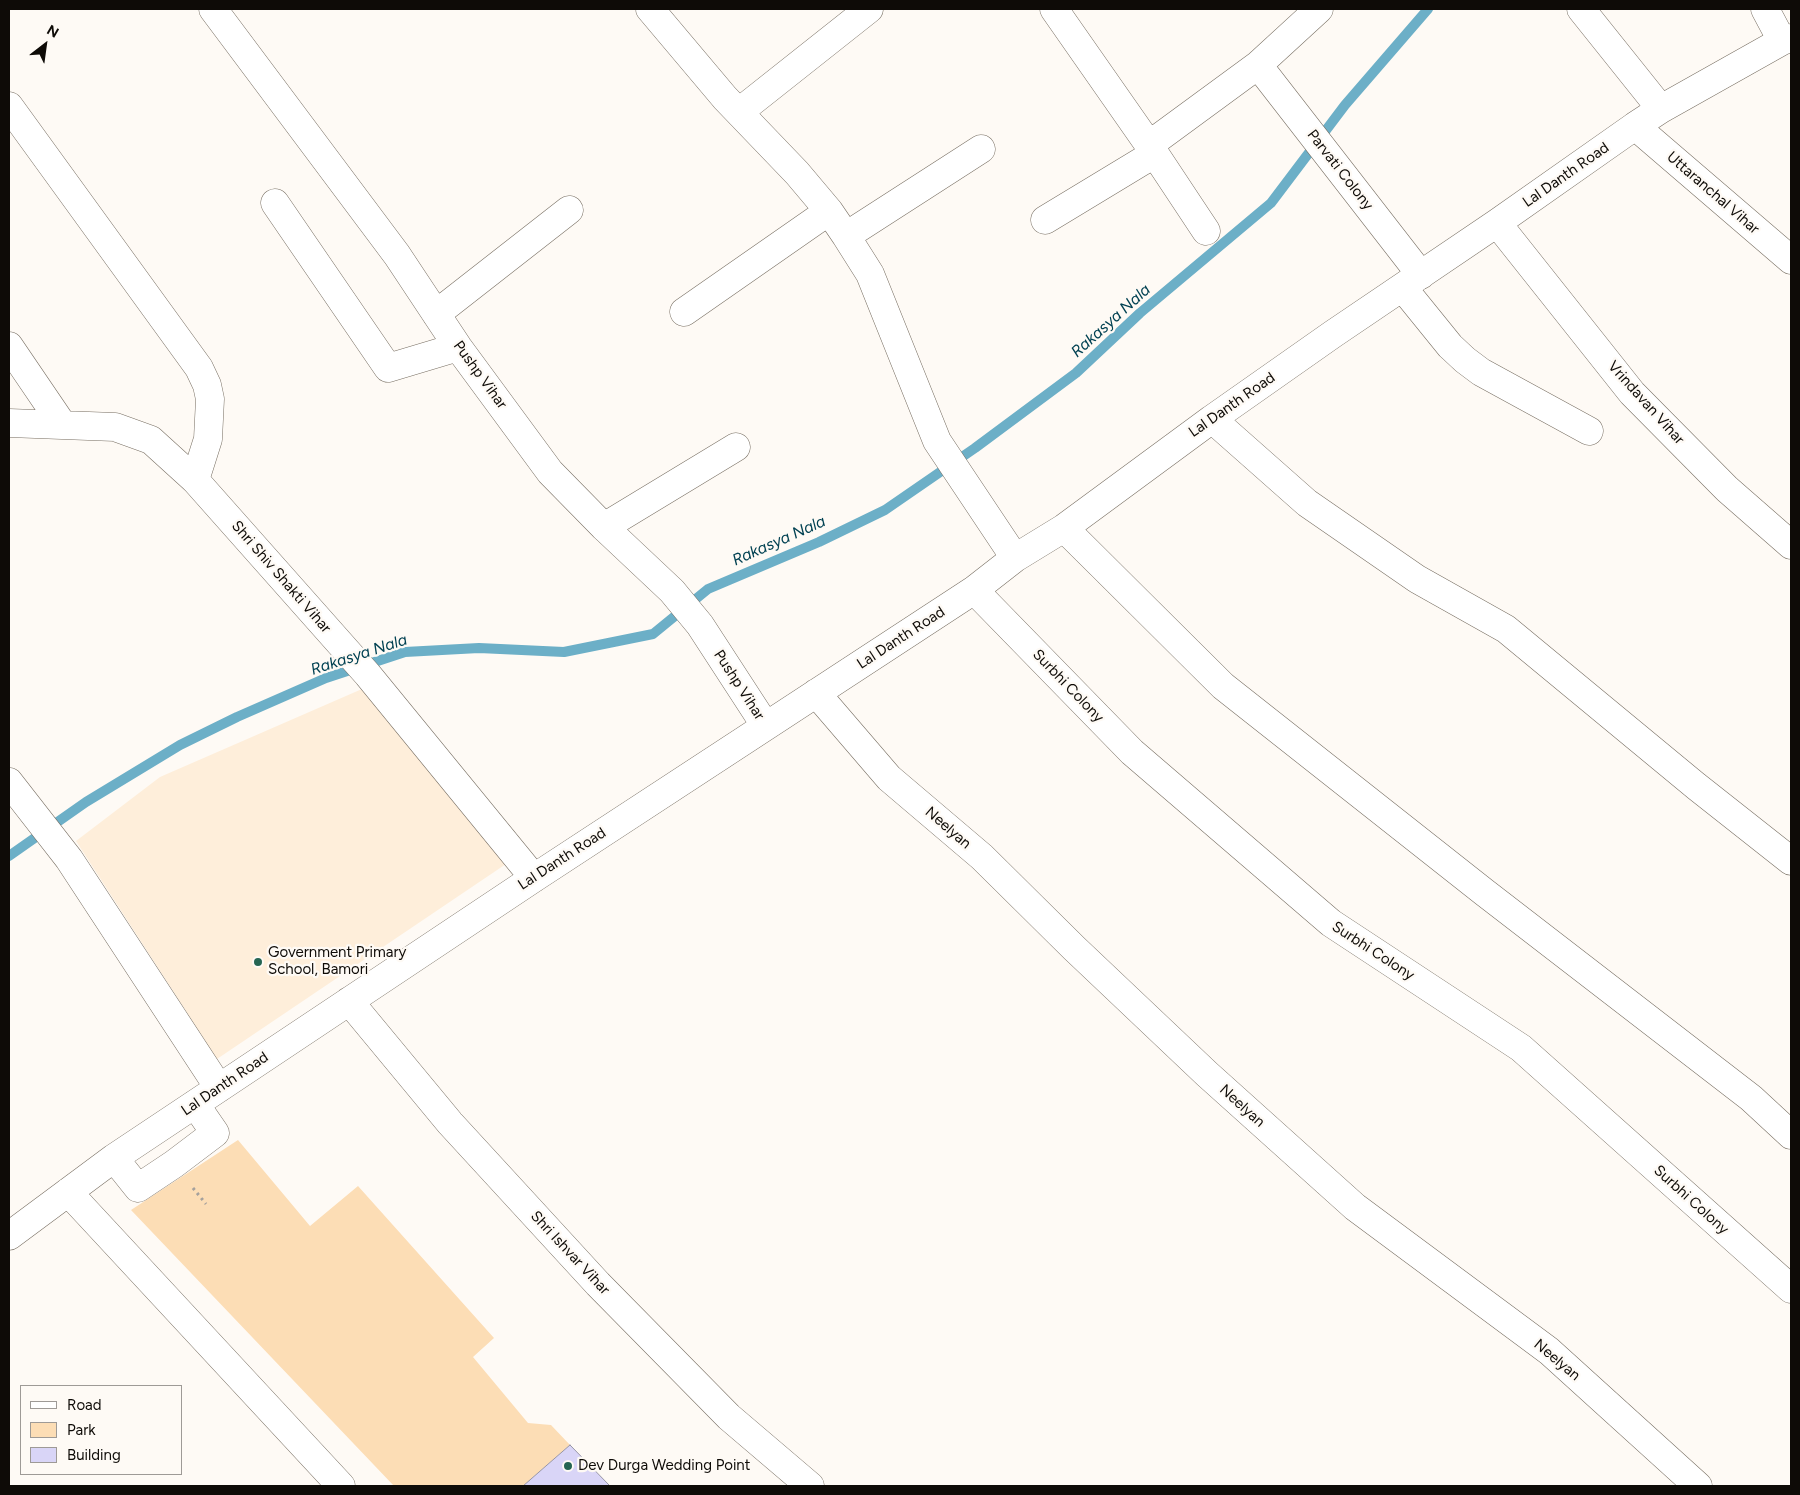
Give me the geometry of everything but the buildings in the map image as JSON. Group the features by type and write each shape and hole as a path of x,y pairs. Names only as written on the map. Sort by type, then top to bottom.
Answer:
{"street":[{"name":"Pushp Vihar","path":"213,9 397,254 458,347 550,472 604,528 672,591 700,626 766,725"},
{"path":"650,9 739,112 797,173 829,211 846,236 870,274 937,441 1015,558"},
{"path":"739,112 870,9"},
{"path":"1054,9 1206,231"},
{"path":"1045,220 1152,150 1258,66 1319,9"},
{"path":"1581,9 1661,109"},
{"path":"1765,9 1787,39"},
{"name":"Lal Danth Road","path":"9,1236 114,1158 534,878 974,590 1015,558 1064,528 1212,419 1333,334 1497,223 1635,126 1661,109 1787,39"},
{"name":"Parvati Colony","path":"1258,66 1332,161 1412,281 1450,346 1481,372 1589,431"},
{"path":"9,106 199,368 207,385 210,399 208,439 195,480"},
{"name":"Uttaranchal Vihar","path":"1635,126 1791,260"},
{"path":"846,236 981,149"},
{"path":"275,203 388,368 458,347"},
{"path":"436,314 569,210"},
{"path":"684,312 829,211"},
{"name":"Vrindavan Vihar","path":"1497,223 1632,393 1728,490 1791,545"},
{"path":"9,346 62,424"},
{"path":"1212,419 1307,503 1417,579 1506,629 1696,786 1791,861"},
{"name":"Shri Shiv Shakti Vihar","path":"9,423 115,427 151,440 195,480 368,675 534,878"},
{"path":"604,528 736,447"},
{"path":"1064,528 1223,686 1484,892 1752,1098 1791,1135"},
{"name":"Surbhi Colony","path":"974,590 1132,752 1331,924 1521,1048 1791,1289"},
{"name":"Neelyan","path":"816,693 889,778 982,857 1074,948 1207,1074 1355,1207 1550,1351 1698,1486"},
{"path":"9,782 60,846 219,1088"},
{"name":"Shri Ishvar Vihar","path":"348,1002 450,1123 598,1284 730,1418 810,1486"},
{"path":"114,1158 138,1188 174,1164 215,1133 195,1104"},
{"path":"68,1192 342,1486"}],"shaded area":[{"name":"Government Primary School, Bamori","path":"362,689 506,864 217,1059 76,841 160,777"}],"green space":[{"path":"238,1140 310,1226 358,1186 494,1338 473,1357 528,1423 551,1425 570,1445 523,1486 394,1486 131,1210"}],"waterway":[{"name":"Rakasya Nala","path":"9,856 86,802 180,745 237,717 326,678 405,652 479,648 564,652 653,634 708,589 819,542 885,510 975,448 1076,373 1140,313 1271,203 1345,105 1428,9"}],"place":[{"name":"Government Primary School, Bamori","path":"258,962"},
{"name":"Dev Durga Wedding Point","path":"568,1466"}]}
